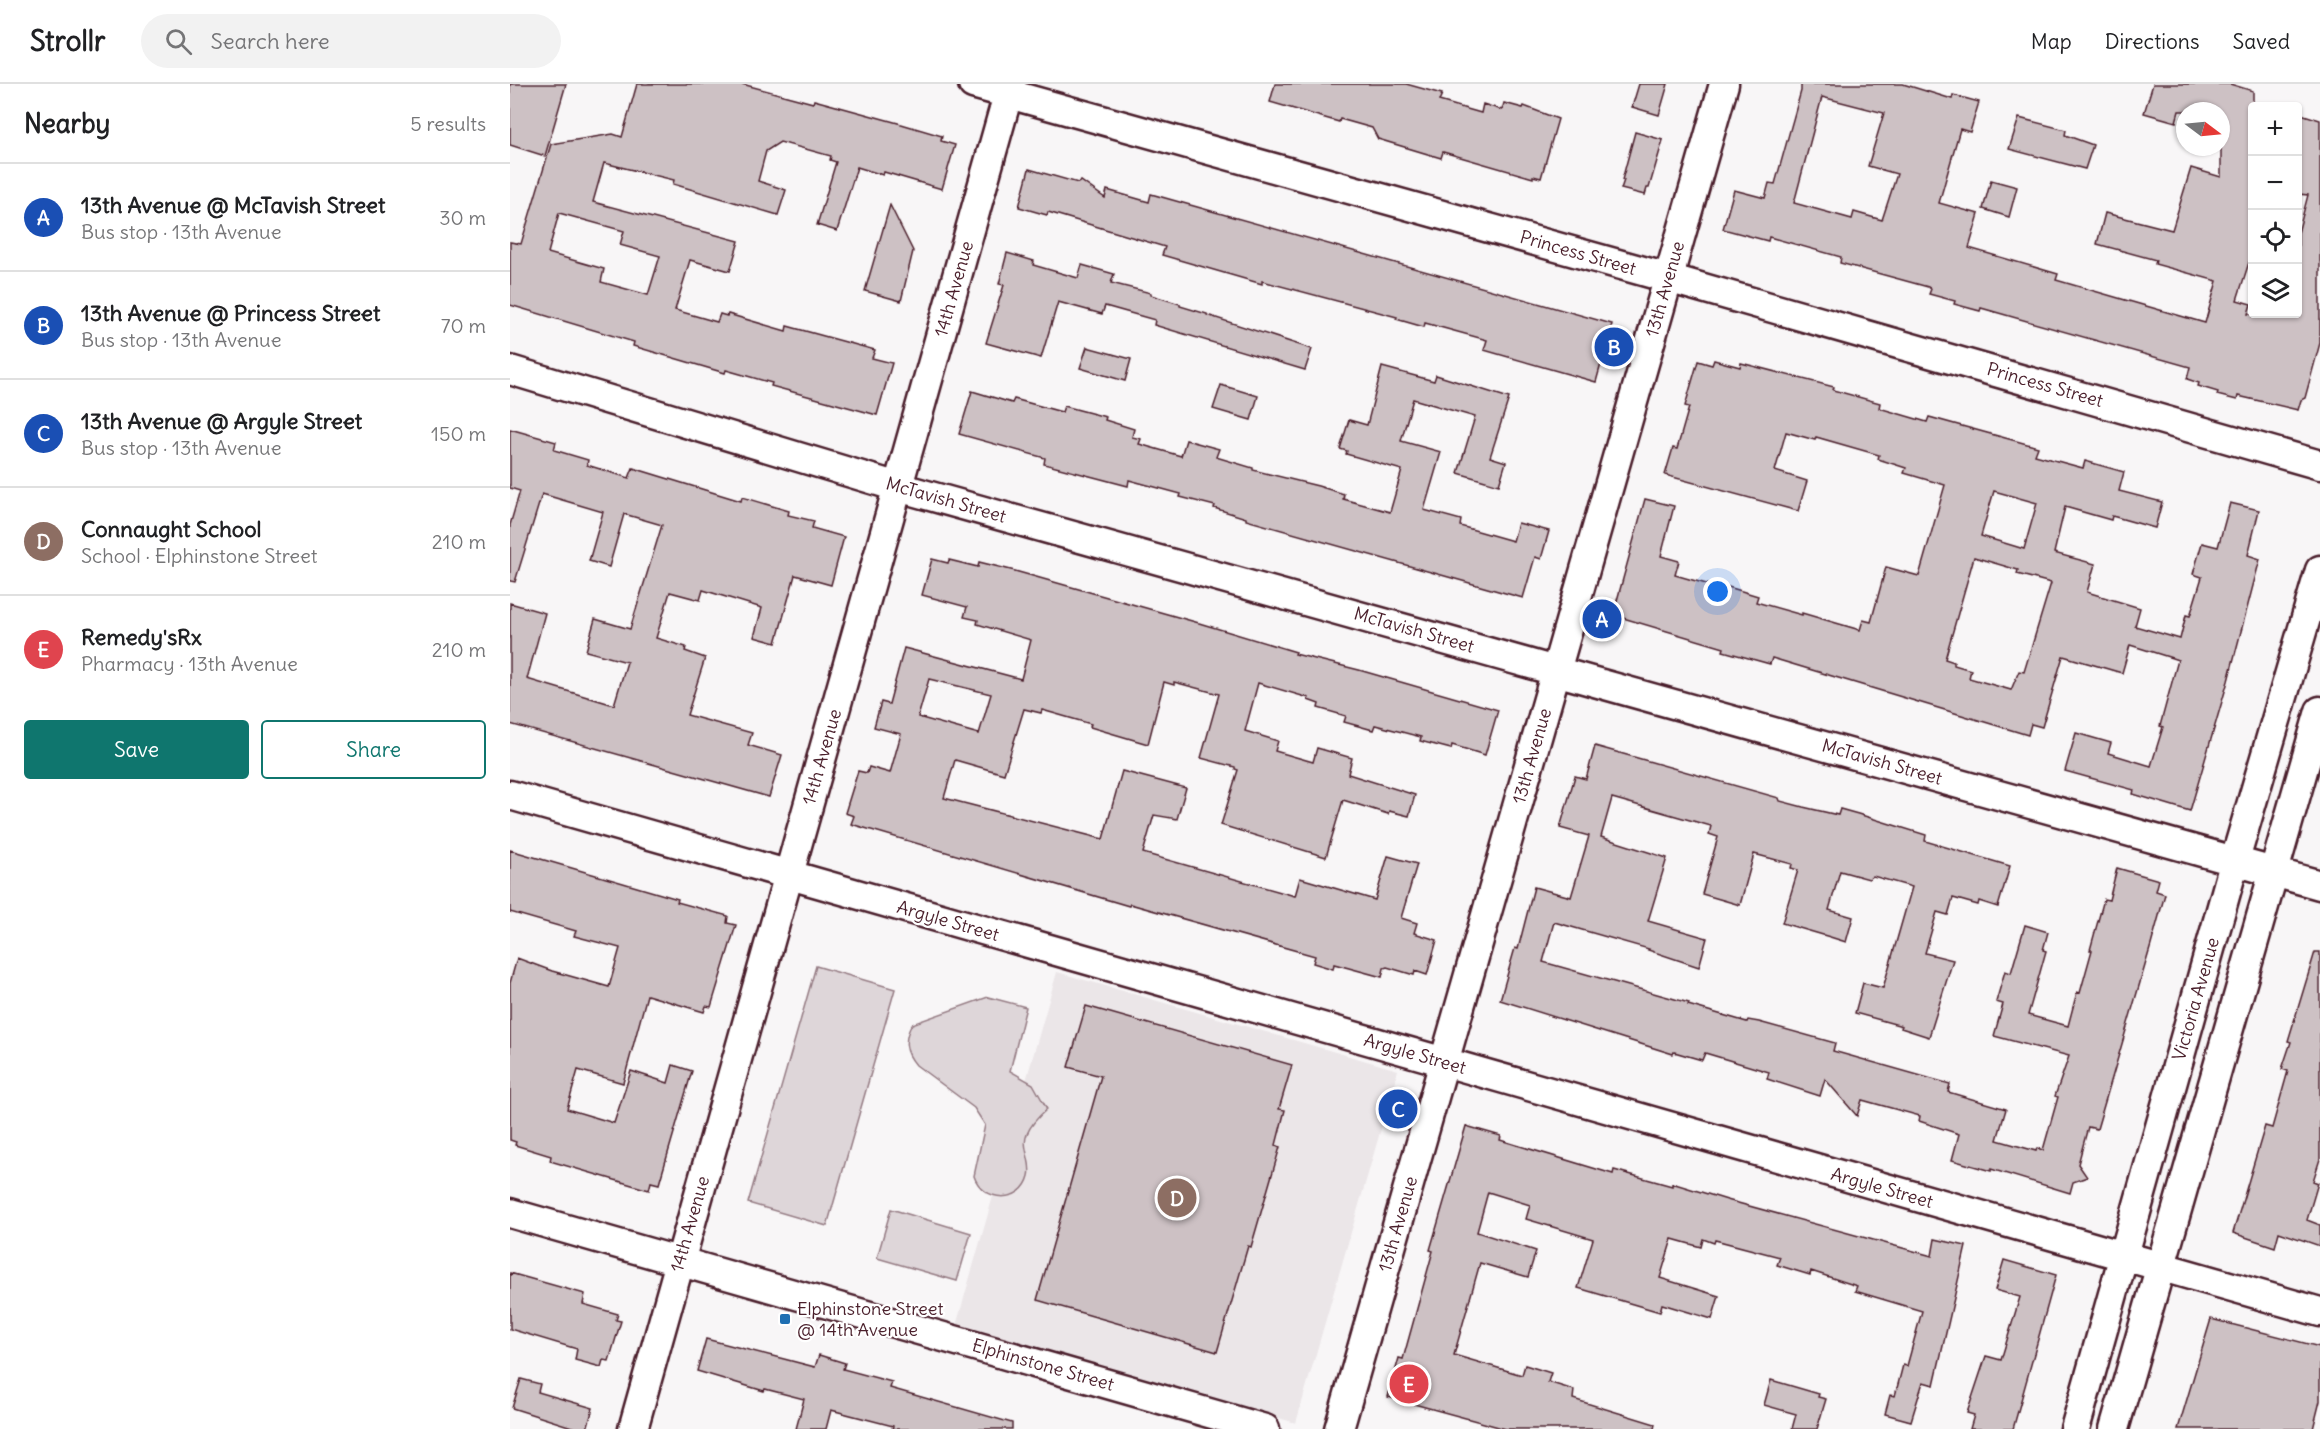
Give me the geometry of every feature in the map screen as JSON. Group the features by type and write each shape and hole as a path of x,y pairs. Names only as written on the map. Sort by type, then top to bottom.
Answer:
{"street":[{"name":"Princess Street","path":"973,84 1010,89 2320,465"},
{"name":"13th Avenue","path":"1339,1429 1724,84"},
{"name":"14th Avenue","path":"633,1429 1010,89"},
{"name":"McTavish Street","path":"510,370 898,487 2320,885"},
{"name":"Victoria Avenue","path":"2075,1429 2235,860 2320,570"},
{"path":"2114,1429 2320,711"},
{"name":"Argyle Street","path":"510,795 2320,1312"},
{"name":"Elphinstone Street","path":"510,1213 1265,1429"}],"shaded area":[{"path":"816,966 895,989 827,1226 748,1203"},
{"path":"1057,972 1398,1070 1296,1423 956,1326"},
{"path":"988,997 1026,1007 1010,1071 1033,1084 1047,1109 1027,1134 1025,1144 1030,1171 1025,1185 1019,1192 1002,1197 985,1191 974,1176 985,1125 974,1108 916,1065 909,1055 906,1041 912,1024"},
{"path":"891,1209 971,1233 957,1281 877,1258"}],"building":[{"path":"510,84 566,84 545,156 510,145"},
{"path":"637,84 742,84 813,103 814,100 898,123 942,136 941,141 955,145 942,189 884,172 883,175 857,167 837,231 817,225 836,162 830,160 831,156 780,142 766,151 758,181 786,190 778,215 673,184 674,180 604,163 593,202 739,241 730,271 690,260 675,310 717,322 720,314 727,316 728,314 786,331 787,326 875,350 872,358 892,363 877,415 771,386 772,383 726,370 725,373 633,346 634,342 510,305 510,242 521,244 551,144 613,134 622,137","holes":["559,213 624,231 620,245 660,256 648,295 601,282 604,269 548,253"]},
{"path":"1275,84 1406,84 1442,94 1439,101 1481,113 1483,104 1502,110 1504,103 1523,108 1524,106 1558,119 1541,178 1533,176 1533,178 1443,152 1441,158 1378,139 1372,128 1340,119 1339,122 1270,102"},
{"path":"1639,84 1668,84 1659,115 1632,107"},
{"path":"1801,84 1903,84 1952,99 1953,95 1979,102 1970,132 1960,129 1939,203 1979,214 1969,248 2058,274 2056,280 2205,323 2217,281 2155,264 2156,260 2097,244 2105,213 2172,230 2191,168 2221,177 2221,156 2230,156 2230,102 2176,102 2176,122 2144,113 2153,84 2230,84 2253,91 2253,102 2248,102 2248,266 2237,300 2248,303 2248,318 2302,318 2302,218 2308,195 2302,194 2302,114 2320,120 2320,343 2305,398 2301,400 2298,410 2238,396 2237,400 2217,395 2218,392 2198,386 2199,383 2187,379 2190,367 1981,308 1980,311 1954,304 1955,301 1929,294 1931,289 1928,287 1840,263 1841,257 1769,237 1768,241 1723,229 1734,190 1765,198 1769,183 1775,184","holes":["1822,97 1884,113 1868,166 1897,174 1882,220 1854,212 1852,219 1794,203"]},
{"path":"2019,118 2066,130 2065,135 2093,145 2085,169 2009,149"},
{"path":"1635,132 1663,140 1645,195 1621,189"},
{"path":"1029,169 1078,183 1081,181 1105,198 1107,190 1149,202 1151,194 1612,324 1596,382 1484,350 1487,340 1425,323 1424,327 1396,319 1397,317 1262,281 1262,284 1162,255 1165,247 1048,212 1047,215 1019,207"},
{"path":"1991,180 2017,187 2009,217 1983,209"},
{"path":"890,205 913,251 901,301 865,291"},
{"path":"1007,253 1034,261 1033,265 1078,278 1082,265 1114,274 1111,283 1151,293 1151,295 1180,304 1180,306 1312,349 1305,370 1154,325 1155,320 1105,306 1102,314 1058,302 1041,358 986,343 1004,285 999,284"},
{"path":"1087,347 1131,359 1125,381 1080,368"},
{"path":"1714,360 1740,367 1741,363 1834,387 1833,390 1880,403 1879,408 1927,422 1929,417 2038,447 2035,455 2083,468 2085,461 2124,472 2119,491 2162,502 2155,528 2112,516 2111,520 2065,507 2054,553 2095,564 2087,592 2140,608 2135,626 2180,639 2186,615 2190,616 2202,577 2193,574 2202,543 2218,547 2230,503 2259,510 2248,555 2260,559 2228,681 2190,811 2133,794 2134,790 2065,771 2076,733 2111,743 2108,753 2151,766 2163,727 2160,726 2178,660 2130,645 2122,673 2063,656 2042,727 2031,724 2028,735 1772,658 1770,664 1723,651 1724,648 1613,615 1645,499 1674,506 1661,556 1679,561 1675,575 1758,596 1756,602 1802,615 1802,613 1860,630 1863,620 1871,622 1886,567 1919,576 1945,485 1904,473 1906,468 1878,459 1879,455 1816,437 1815,440 1786,432 1775,471 1807,481 1798,511 1665,475 1673,448 1677,449 1689,407 1685,406 1698,361 1712,365","holes":["1994,491 2037,503 2024,549 1981,536","1974,557 2018,570 2017,574 2051,583 2024,672 2019,671 2011,690 1969,678 1971,670 1954,665 1954,662 1945,659"]},
{"path":"1382,367 1434,381 1436,375 1509,398 1490,457 1506,462 1499,485 1458,473 1475,417 1413,399 1401,441 1441,452 1424,510 1461,520 1460,526 1513,541 1518,523 1549,531 1541,559 1535,557 1523,598 1246,520 1246,518 1214,508 1215,506 1180,497 1181,494 1129,480 1128,486 1044,464 1045,458 959,434 972,391 1012,403 1014,399 1062,412 1064,406 1106,417 1105,420 1134,429 1132,437 1141,439 1139,444 1181,456 1186,440 1219,449 1216,457 1253,468 1253,470 1344,494 1343,499 1390,512 1402,470 1346,454 1347,451 1340,449 1349,420 1367,425"},
{"path":"1221,385 1258,396 1251,420 1213,409"},
{"path":"510,429 556,442 554,450 588,460 587,465 629,478 633,468 741,501 742,497 789,511 788,515 814,521 812,528 844,537 831,585 795,575 776,643 754,637 762,608 703,590 700,600 670,592 656,638 686,647 685,651 705,658 687,715 752,733 748,745 782,755 769,797 510,724 510,603 545,613 527,679 614,705 627,662 586,651 595,619 630,629 662,525 624,514 609,567 589,561 603,512 542,494 515,582 510,581 510,525 520,491 510,488"},
{"path":"932,559 948,563 949,560 978,567 979,562 1199,623 1296,652 1295,654 1498,710 1485,755 1452,745 1451,749 1420,741 1421,737 1375,725 1373,730 1344,722 1346,716 1318,708 1319,704 1308,700 1309,698 1258,683 1245,731 1278,741 1275,751 1313,762 1317,748 1352,758 1348,774 1415,795 1409,816 1389,811 1388,814 1343,800 1326,857 1221,825 1238,770 1235,767 1201,758 1219,694 1174,682 1174,685 1164,682 1148,744 1042,710 1041,713 1024,709 1004,774 955,760 944,798 1103,839 1122,771 1186,788 1177,819 1154,815 1143,853 1295,896 1300,878 1375,900 1388,856 1417,864 1401,918 1417,923 1414,933 1437,940 1427,975 1415,971 1414,975 1387,967 1384,968 1382,977 1334,964 1333,969 1313,963 1315,956 1130,904 1129,906 851,824 854,816 845,813 858,771 867,773 869,767 890,773 901,734 874,727 881,702 889,704 904,648 1021,679 1031,640 977,624 978,620 964,617 967,607 922,595","holes":["929,679 991,694 979,734 918,717"]},
{"path":"1595,746 1779,798 1780,801 1803,807 1838,815 1840,809 1858,814 1926,835 1925,841 2010,866 1998,907 1979,901 1978,905 1953,898 1948,915 1937,912 1925,953 1953,960 1929,1037 1901,1028 1902,1026 1855,1013 1863,983 1883,988 1912,887 1873,876 1869,879 1840,871 1829,910 1853,917 1846,942 1782,923 1798,870 1791,868 1792,864 1754,854 1740,905 1702,894 1718,837 1709,834 1711,826 1612,798 1601,837 1667,858 1648,921 1707,938 1699,967 1649,949 1554,922 1543,962 1689,1003 1688,1005 1747,1022 1748,1020 1759,1022 1835,1043 1833,1051 1950,1084 1948,1092 2006,1109 1997,1140 2036,1151 2037,1148 2043,1150 2058,1097 2055,1096 2069,1056 1994,1036 2003,1004 1996,1002 2005,971 2011,973 2025,925 2048,932 2043,950 2046,951 2028,1015 2068,1026 2077,992 2080,993 2104,899 2109,900 2117,868 2159,880 2156,891 2165,894 2151,945 2097,1129 2088,1127 2078,1164 2087,1177 2073,1182 2070,1193 1991,1169 1991,1171 1952,1160 1959,1134 1919,1121 1920,1116 1862,1100 1857,1116 1825,1079 1820,1096 1767,1079 1769,1072 1705,1053 1702,1060 1674,1052 1673,1054 1500,1000 1515,948 1518,949 1534,887 1571,897 1589,836 1560,828 1575,776 1586,779"},
{"path":"510,850 678,899 677,902 728,916 727,923 736,925 711,1007 706,1006 704,1012 647,995 623,1083 578,1070 567,1109 614,1123 631,1071 668,1083 673,1065 692,1071 659,1184 651,1182 649,1190 550,1161 551,1156 515,1145 516,1142 510,1140 510,983 517,958 552,971 609,987 620,948 574,936 576,931 510,912"},
{"path":"2315,952 2320,952 2320,1159 2313,1181 2318,1183 2307,1220 2320,1225 2320,1246 2279,1232 2275,1247 2233,1233 2265,1126 2272,1128 2288,1071 2282,1069 2291,1042 2288,1041"},
{"path":"1086,1006 1292,1065 1279,1109 1285,1110 1276,1145 1280,1147 1217,1352 1037,1300 1101,1076 1068,1067"},
{"path":"1466,1126 1501,1136 1500,1140 1613,1174 1614,1170 1672,1186 1672,1183 1932,1256 1935,1239 1966,1246 1934,1385 1923,1382 1911,1421 1885,1414 1890,1395 1895,1396 1903,1365 1907,1366 1922,1311 1855,1291 1857,1286 1811,1271 1810,1275 1777,1265 1780,1257 1715,1240 1714,1243 1703,1239 1701,1247 1672,1239 1660,1278 1719,1296 1712,1319 1662,1304 1660,1312 1578,1288 1593,1239 1526,1219 1530,1205 1488,1192 1477,1232 1536,1251 1528,1277 1480,1263 1454,1355 1522,1375 1525,1365 1551,1373 1548,1382 1574,1390 1573,1399 1655,1424 1654,1429 1506,1429 1388,1397 1399,1358 1403,1359 1433,1251 1430,1250"},
{"path":"2004,1260 2056,1275 2013,1429 1970,1429 1974,1415 1967,1413 1986,1356 2001,1360 2020,1297 1995,1290"},
{"path":"510,1273 585,1294 583,1304 618,1314 616,1320 621,1321 609,1361 603,1360 601,1367 575,1360 577,1349 510,1329"},
{"path":"2211,1319 2320,1347 2320,1401 2313,1429 2178,1429"},
{"path":"706,1339 815,1367 819,1355 845,1363 843,1369 892,1382 890,1388 1012,1423 1012,1429 892,1429 893,1426 831,1410 826,1429 796,1429 804,1399 765,1389 764,1391 697,1371"},
{"path":"521,1379 540,1384 538,1392 593,1408 587,1429 578,1429 512,1408"},
{"path":"1771,1380 1819,1394 1818,1397 1826,1399 1817,1429 1792,1429 1796,1414 1764,1405"}],"place":[{"name":"13th Avenue @ Princess Street","path":"1614,347"},
{"name":"13th Avenue @ McTavish Street","path":"1602,619"},
{"name":"13th Avenue @ Argyle Street","path":"1398,1109"},
{"name":"Connaught School","path":"1177,1198"},
{"name":"Elphinstone Street @ 14th Avenue","path":"785,1319"},
{"name":"Remedy'sRx","path":"1409,1384"}]}
